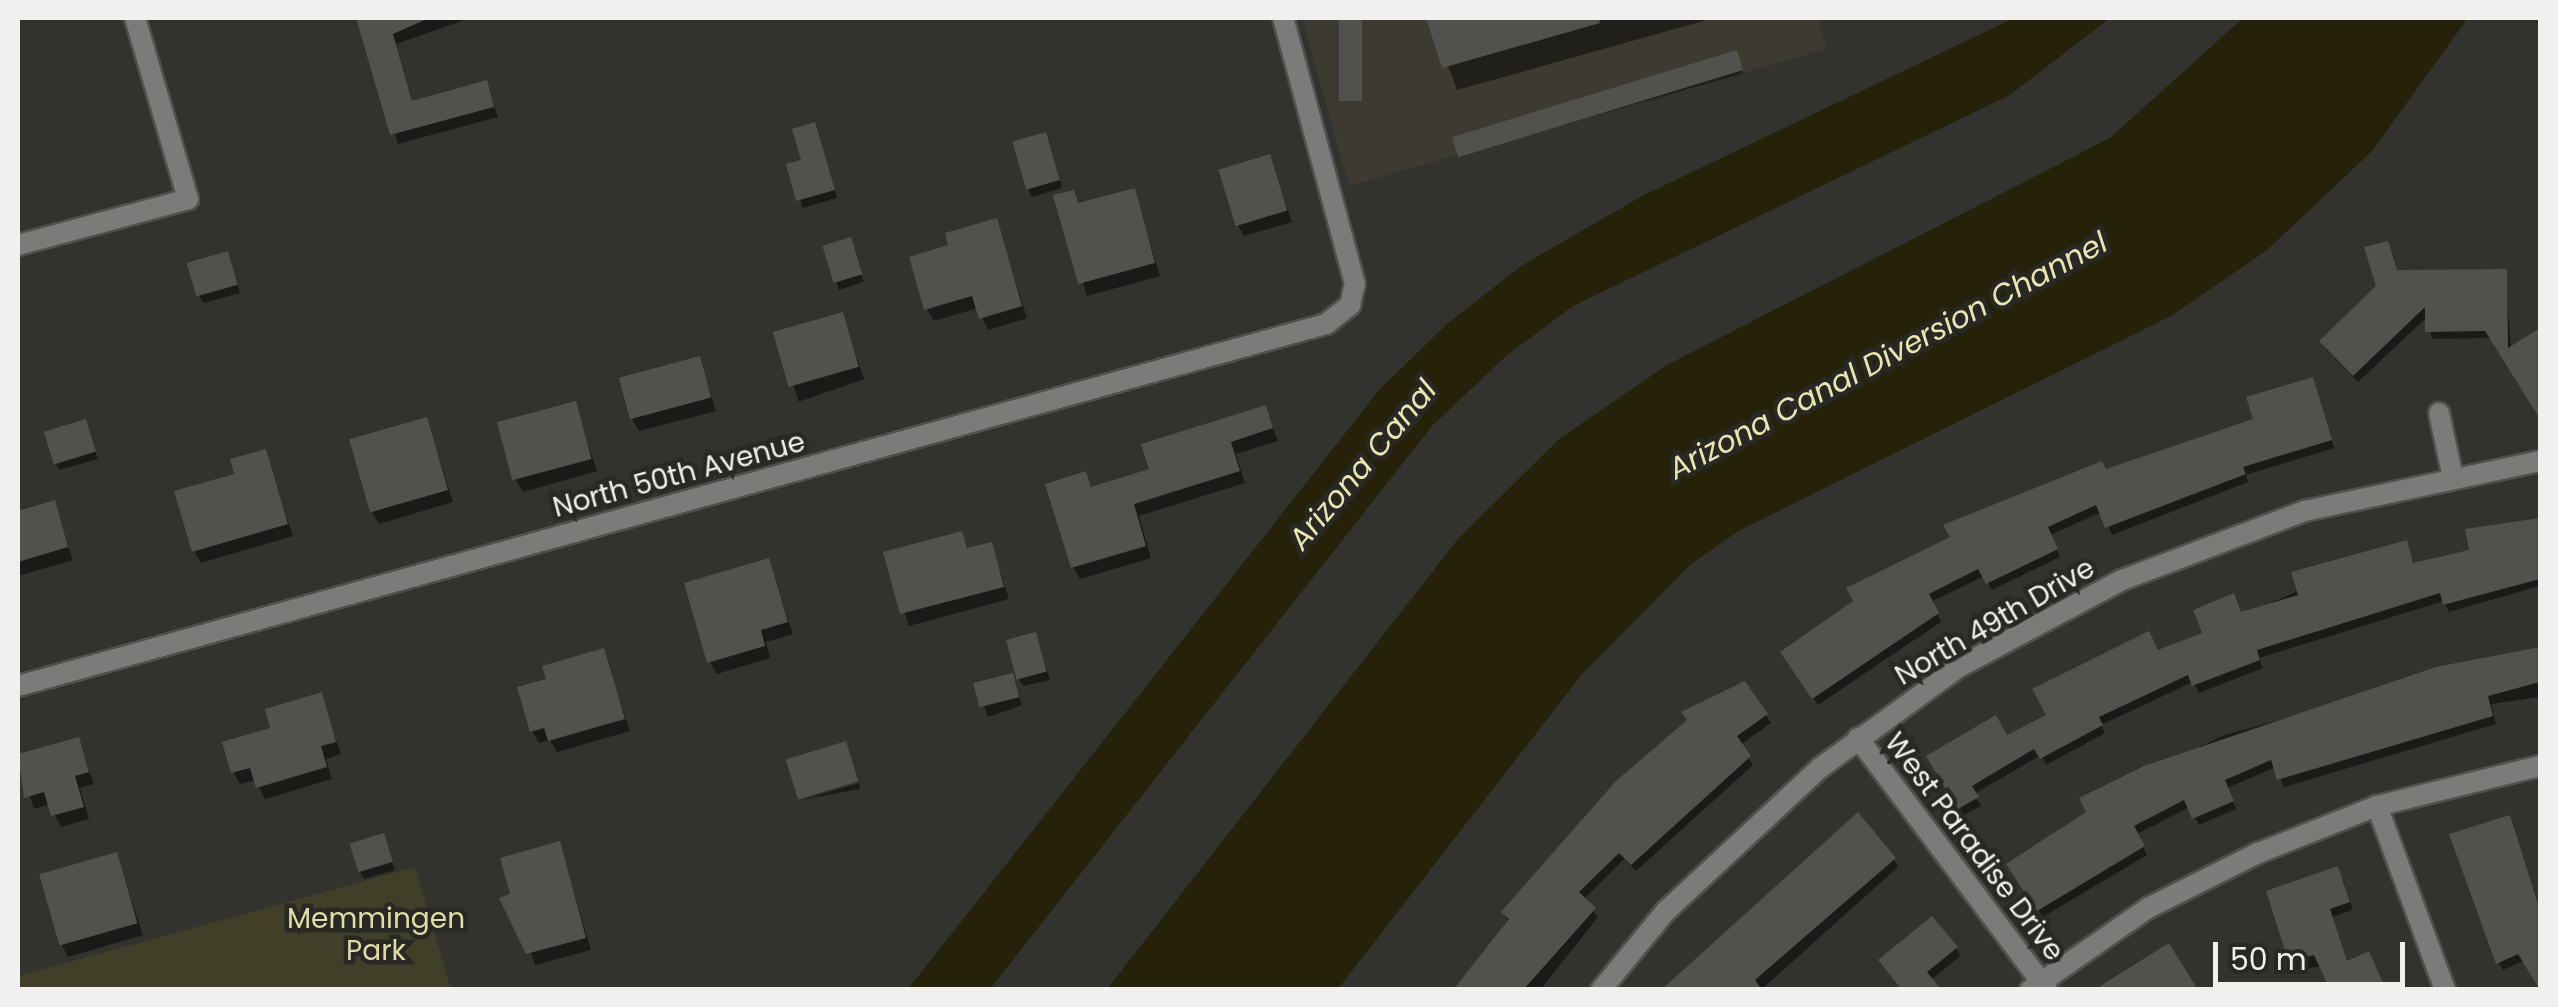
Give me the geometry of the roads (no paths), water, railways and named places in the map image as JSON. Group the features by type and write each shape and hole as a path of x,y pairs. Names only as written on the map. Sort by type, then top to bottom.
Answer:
{"street":[{"path":"18,245 188,199 135,18"},
{"name":"North 50th Avenue","path":"18,686 1326,324 1350,305 1350,260 1283,18"},
{"path":"2439,414 2452,473"},
{"name":"North 49th Drive","path":"1600,990 1666,911 1858,738 1959,667 2122,580 2305,511 2452,473 2540,461"},
{"name":"West Paradise Drive","path":"1858,738 2039,987"},
{"path":"2039,987 2148,908 2377,806 2540,766"},
{"path":"2377,806 2444,990"}],"water":[{"name":"Arizona Canal","path":"2014,18 2110,18 2010,95 1573,306 1506,356 1432,426 990,989 908,989 1380,389 1447,324 1521,266 1642,196"},
{"name":"Arizona Canal Diversion Channel","path":"2243,18 2468,18 2372,151 2266,251 2171,316 1740,530 1691,564 1582,674 1338,989 1107,989 1458,539 1559,439 1667,365 2110,138"}],"park label":[{"name":"Memmingen Park","path":"376,935"}]}
